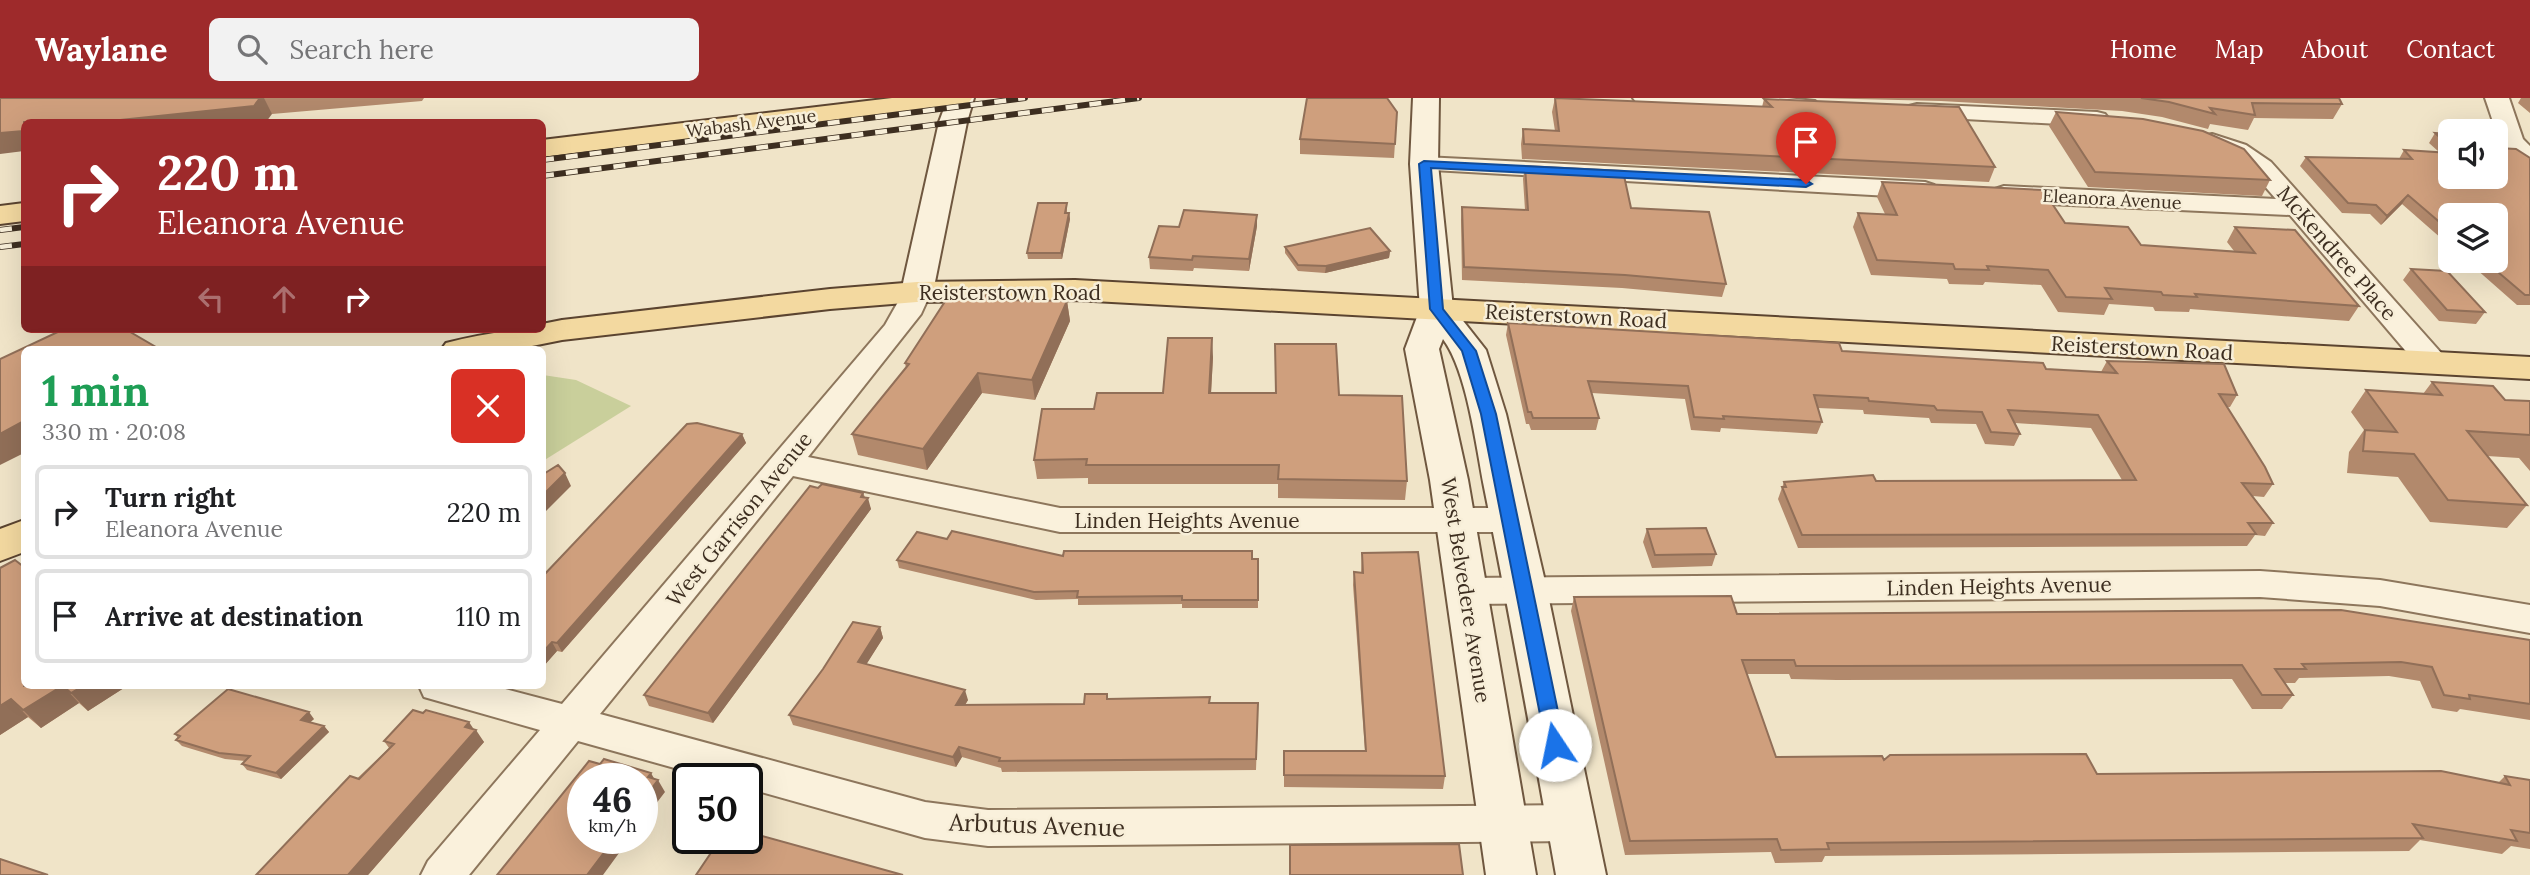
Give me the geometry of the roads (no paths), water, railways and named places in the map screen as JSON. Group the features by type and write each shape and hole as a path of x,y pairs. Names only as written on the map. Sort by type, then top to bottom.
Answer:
{"main road":[{"name":"Wabash Avenue","path":"546,127 797,98"},
{"name":"West Belvedere Avenue","path":"1426,98 1424,164 1437,309 1422,349 1455,520 1511,875"},
{"name":"Wabash Avenue","path":"546,149 958,106"},
{"name":"West Garrison Avenue","path":"917,292 958,106"},
{"path":"0,190 21,187"},
{"path":"0,215 21,212"},
{"name":"Reisterstown Road","path":"476,346 612,324 917,292 1087,290 2530,368"},
{"path":"1437,309 1469,351 1488,414 1512,520 1581,875"},
{"path":"0,547 21,536"}],"street":[{"path":"1645,98 1836,107"},
{"path":"2497,98 2512,141 2526,154"},
{"path":"1891,110 2114,121"},
{"name":"McKendree Place","path":"2189,135 2237,150 2262,167 2432,362"},
{"path":"1424,164 1951,191"},
{"name":"Eleanora Avenue","path":"1978,192 2297,208"},
{"name":"West Garrison Avenue","path":"443,875 895,331 917,292"},
{"name":"Linden Heights Avenue","path":"785,463 1060,520 1512,520"},
{"name":"Linden Heights Avenue","path":"1466,591 2260,584 2381,593 2530,619"},
{"name":"Arbutus Avenue","path":"449,689 925,820 957,826 1002,828 1570,823"}],"railway":[{"path":"546,159 1025,98"},
{"path":"546,175 1139,98"},
{"path":"0,230 21,227"},
{"path":"0,247 21,244"}]}
